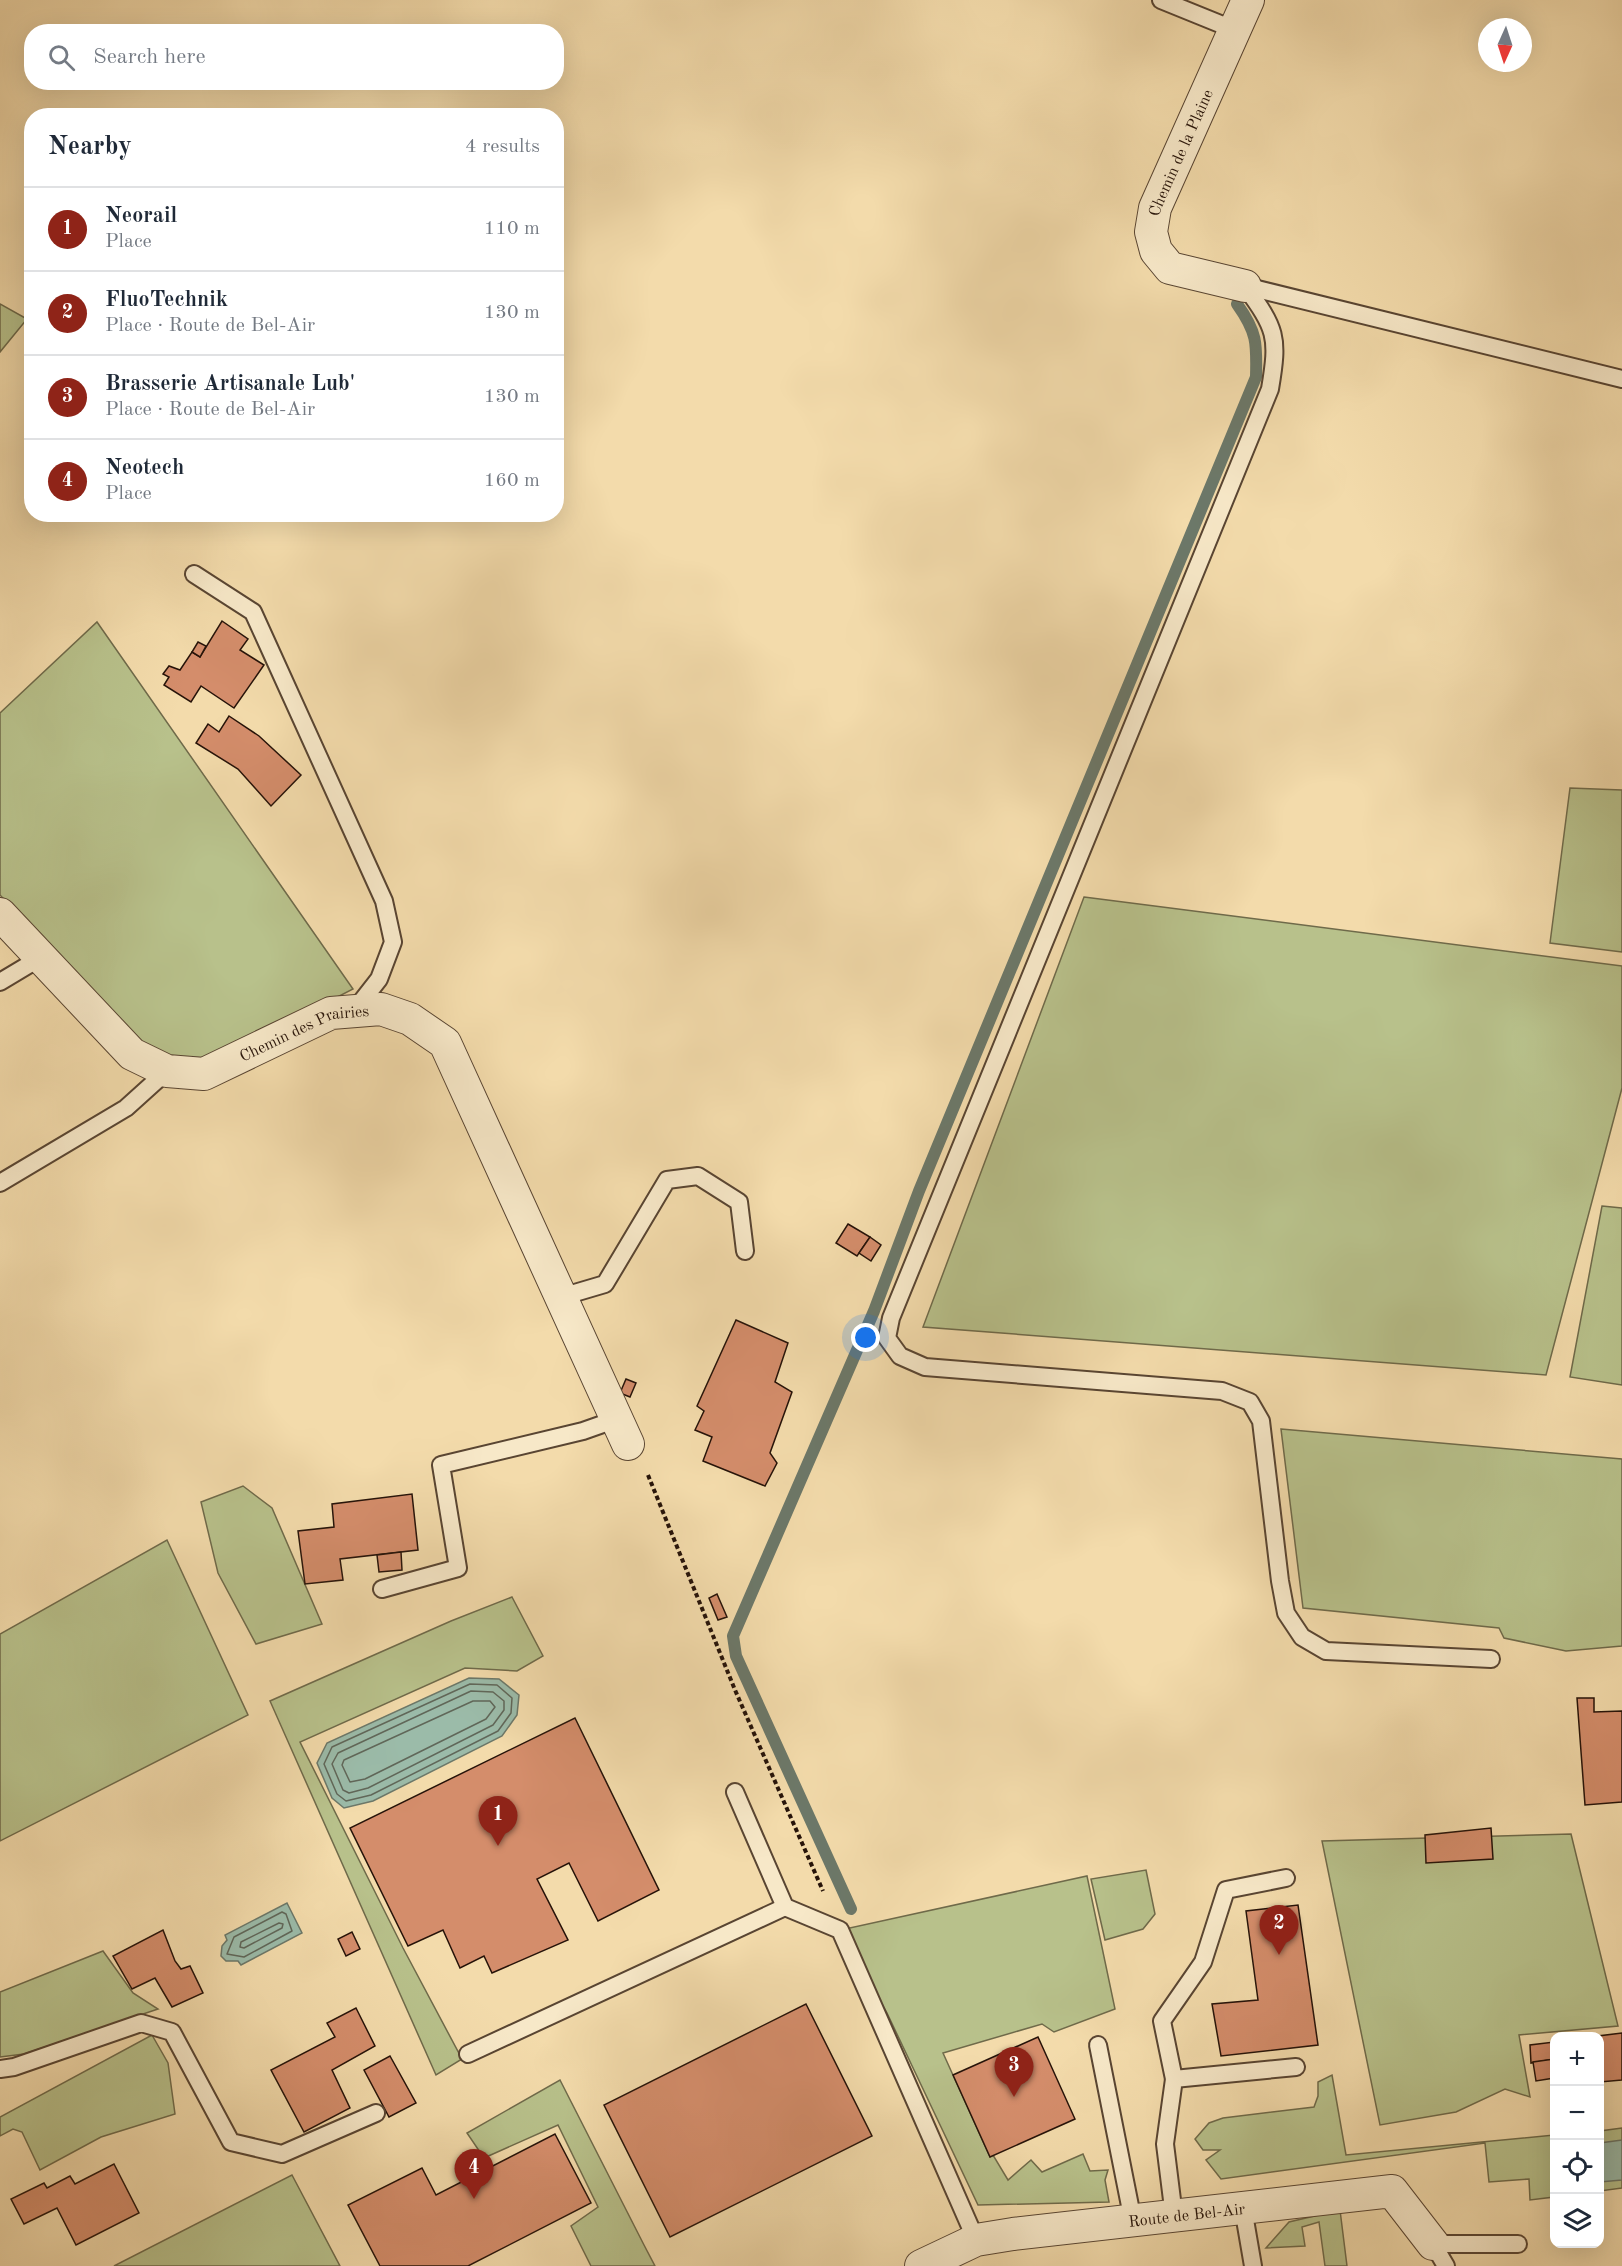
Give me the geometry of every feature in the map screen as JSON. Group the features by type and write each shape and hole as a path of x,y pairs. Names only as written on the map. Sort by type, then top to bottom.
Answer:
{"street":[{"name":"Chemin de la Plaine","path":"1245,286 1170,268 1156,250 1151,232 1155,208 1248,0"},
{"name":"Chemin des Prairies","path":"0,914 132,1054 167,1071 204,1074 331,1013 381,1009 410,1019 445,1043 623,1431"},
{"name":"Route de Bel-Air","path":"921,2266 976,2240 1392,2191 1439,2255"}],"lane":[{"path":"1161,0 1235,30"},
{"path":"1245,286 1622,379"},
{"path":"1245,286 1269,319 1277,351 1270,389 891,1318 887,1338 900,1356 925,1367 1222,1391 1250,1402 1261,1421 1280,1581 1287,1613 1302,1637 1326,1651 1491,1659"},
{"path":"194,574 253,612 384,901 393,942 379,979 354,1011"},
{"path":"0,982 40,958"},
{"path":"0,1183 126,1108 167,1071"},
{"path":"561,1298 605,1284 667,1180 698,1176 739,1202 745,1251"},
{"path":"382,1589 458,1568 441,1465 584,1431 623,1431"},
{"path":"735,1792 785,1907 840,1930 976,2240"},
{"path":"1174,2216 1166,2144 1174,2079 1162,2021 1203,1962 1226,1890 1286,1878"},
{"path":"468,2054 785,1907"},
{"path":"0,2069 14,2067 141,2023 172,2032 231,2142 282,2154 376,2113"},
{"path":"1098,2044 1133,2221"},
{"path":"1174,2079 1296,2067"},
{"path":"1243,2208 1253,2266"},
{"path":"1439,2255 1518,2244"}],"path":[{"path":"623,1431 650,1478 735,1690 840,1930"}],"green space":[{"path":"0,304 24,317 24,323 0,352"},
{"path":"97,622 353,989 219,1058 164,1057 125,1030 0,895 0,713"},
{"path":"1570,788 1622,790 1622,952 1550,943"},
{"path":"1084,897 1622,966 1622,1088 1546,1375 923,1327"},
{"path":"1602,1206 1622,1208 1622,1385 1570,1377"},
{"path":"1281,1429 1622,1459 1622,1646 1566,1651 1504,1638 1499,1628 1303,1608"},
{"path":"243,1486 272,1508 322,1624 256,1644 218,1573 201,1502"},
{"path":"167,1540 248,1715 0,1841 0,1634"},
{"path":"512,1597 543,1656 517,1671 465,1668 300,1742 403,1948 462,2059 436,2075 270,1701 451,1621"},
{"path":"1571,1834 1618,2026 1519,2035 1530,2097 1505,2089 1456,2112 1380,2125 1322,1841"},
{"path":"1146,1870 1155,1914 1143,1929 1105,1940 1091,1879"},
{"path":"1087,1876 1115,2009 1054,2032 1042,2024 943,2053 990,2157 993,2155 1008,2180 1031,2160 1042,2172 1083,2154 1090,2171 1108,2170 1105,2180 1109,2202 978,2205 887,2013 854,1955 845,1929"},
{"path":"103,1951 133,1993 158,2009 24,2054 0,2057 0,1992"},
{"path":"152,2035 168,2063 175,2114 101,2137 40,2170 22,2132 13,2129 0,2136 0,2117"},
{"path":"1332,2075 1346,2155 1550,2135 1550,2198 1530,2200 1529,2179 1489,2182 1485,2143 1221,2179 1206,2160 1220,2150 1203,2150 1195,2139 1209,2123 1223,2118 1314,2107 1318,2096 1318,2082"},
{"path":"560,2080 655,2266 591,2266 571,2226 598,2207 558,2125 484,2158 467,2133"},
{"path":"1622,2128 1622,2188 1604,2190 1604,2130"},
{"path":"292,2175 340,2266 114,2266"},
{"path":"1340,2210 1347,2266 1325,2266 1319,2222 1302,2227 1305,2246 1266,2248 1289,2222"}],"water":[{"path":"469,1678 499,1679 519,1695 517,1715 502,1736 373,1801 344,1808 332,1798 317,1763 327,1743"},
{"path":"287,1903 302,1933 241,1965 238,1961 226,1961 221,1956 222,1946 227,1940 225,1935"},
{"path":"1622,2140 1622,2180 1604,2182 1604,2142"}],"building":[{"path":"222,621 248,639 240,650 264,665 234,708 201,686 191,702 164,685 169,677 163,674 169,666 180,670 192,652 200,657"},
{"path":"198,642 206,646 200,657 192,652"},
{"path":"229,716 259,736 301,775 271,806 238,769 196,743 208,724 219,732"},
{"path":"848,1224 870,1237 857,1256 836,1243"},
{"path":"870,1237 881,1245 871,1261 859,1253"},
{"path":"736,1320 788,1343 775,1382 792,1392 770,1453 777,1463 765,1486 703,1461 712,1437 695,1430 704,1411 697,1406"},
{"path":"626,1379 636,1383 630,1397 620,1393"},
{"path":"412,1494 418,1550 340,1559 343,1580 305,1584 298,1531 334,1527 332,1504"},
{"path":"401,1552 402,1570 379,1572 377,1555"},
{"path":"717,1594 727,1617 718,1620 709,1598"},
{"path":"1577,1698 1594,1698 1594,1712 1622,1711 1622,1802 1585,1805"},
{"path":"575,1718 659,1890 598,1921 569,1863 537,1879 568,1940 492,1973 484,1956 460,1968 443,1930 408,1946 350,1828"},
{"path":"1491,1828 1493,1859 1426,1863 1425,1835"},
{"path":"1298,1905 1318,2045 1221,2056 1212,2004 1258,2000 1246,1911"},
{"path":"163,1930 175,1961 181,1969 190,1966 203,1993 172,2007 155,1978 132,1989 113,1956"},
{"path":"352,1932 360,1949 346,1956 338,1939"},
{"path":"806,2004 872,2136 670,2237 604,2105"},
{"path":"356,2008 375,2046 332,2070 350,2108 304,2132 271,2070 335,2037 327,2023"},
{"path":"1622,2033 1622,2080 1604,2082 1604,2035"},
{"path":"1038,2037 1075,2119 990,2157 953,2075"},
{"path":"1550,2042 1550,2060 1531,2063 1530,2045"},
{"path":"390,2056 416,2103 389,2117 364,2070"},
{"path":"1550,2060 1550,2079 1536,2081 1533,2062"},
{"path":"555,2134 591,2203 468,2266 380,2266 348,2205 422,2168 436,2195"},
{"path":"114,2164 139,2213 76,2245 57,2208 24,2224 11,2199 44,2183 47,2188 70,2176 75,2184"}],"waterway":[{"path":"851,1909 736,1656 733,1636 874,1311 919,1191 1256,377 1256,355 1252,330 1237,304"}],"place":[{"name":"Neorail","path":"498,1846"},
{"name":"FluoTechnik","path":"1279,1955"},
{"name":"Brasserie Artisanale Lub'","path":"1014,2097"},
{"name":"Neotech","path":"474,2199"}]}
